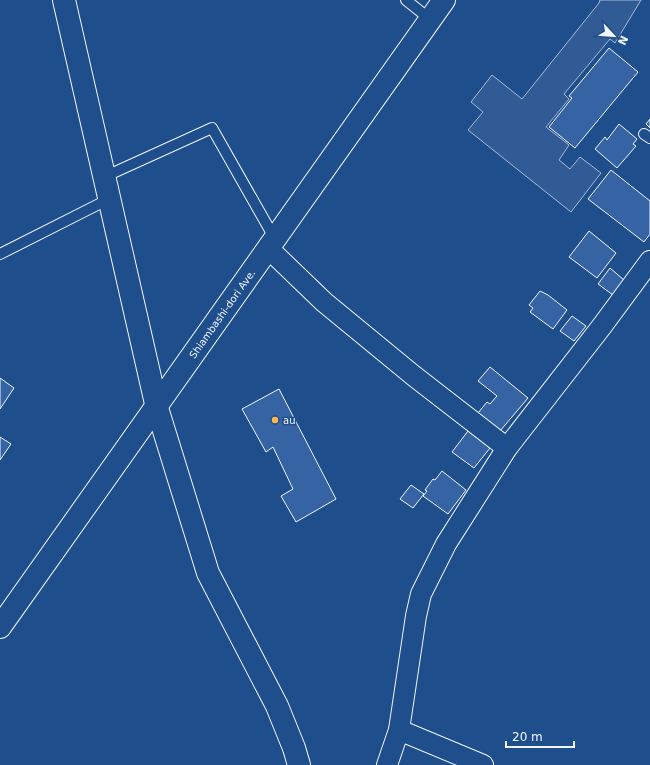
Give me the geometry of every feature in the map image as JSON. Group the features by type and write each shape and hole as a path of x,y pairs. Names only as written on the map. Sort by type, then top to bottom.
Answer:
{"street":[{"path":"64,0 157,408 208,573 277,706 294,748 299,765"},
{"name":"Shiambashi-dori Ave.","path":"0,628 444,0"},
{"path":"272,244 324,302 414,376 507,448"},
{"path":"387,765 400,730 416,616 421,594 446,544 507,448 602,326 650,261"},
{"path":"400,730 483,765"}],"lane":[{"path":"406,0 430,20"},
{"path":"104,177 212,128 272,244"},
{"path":"0,254 109,199"}],"shaded area":[{"path":"600,0 641,0 615,43 610,39 564,94 569,99 546,127 569,145 559,160 570,169 580,157 601,173 571,212 468,130 483,112 471,102 492,75 522,99"}],"building":[{"path":"609,48 638,72 575,148 549,127 572,98 569,96"},
{"path":"650,119 650,128 646,124"},
{"path":"619,124 637,139 633,144 636,146 617,168 595,149 605,137 607,140"},
{"path":"611,170 650,201 650,234 644,242 588,199"},
{"path":"589,231 616,253 597,278 569,257"},
{"path":"610,268 624,280 613,295 598,284"},
{"path":"540,291 548,295 567,310 553,329 530,312 533,308 529,305"},
{"path":"572,316 586,326 574,341 560,331"},
{"path":"490,367 528,398 500,431 478,413 487,402 490,404 497,396 478,381"},
{"path":"0,378 14,388 0,409"},
{"path":"279,389 336,499 296,522 281,496 293,489 273,447 266,452 242,409"},
{"path":"468,431 490,448 474,468 452,452"},
{"path":"0,437 11,444 0,460"},
{"path":"442,471 466,490 448,514 423,496 427,491 425,490 433,479 435,480"},
{"path":"411,485 424,494 413,508 400,499"}],"place":[{"name":"au","path":"275,420"}]}
